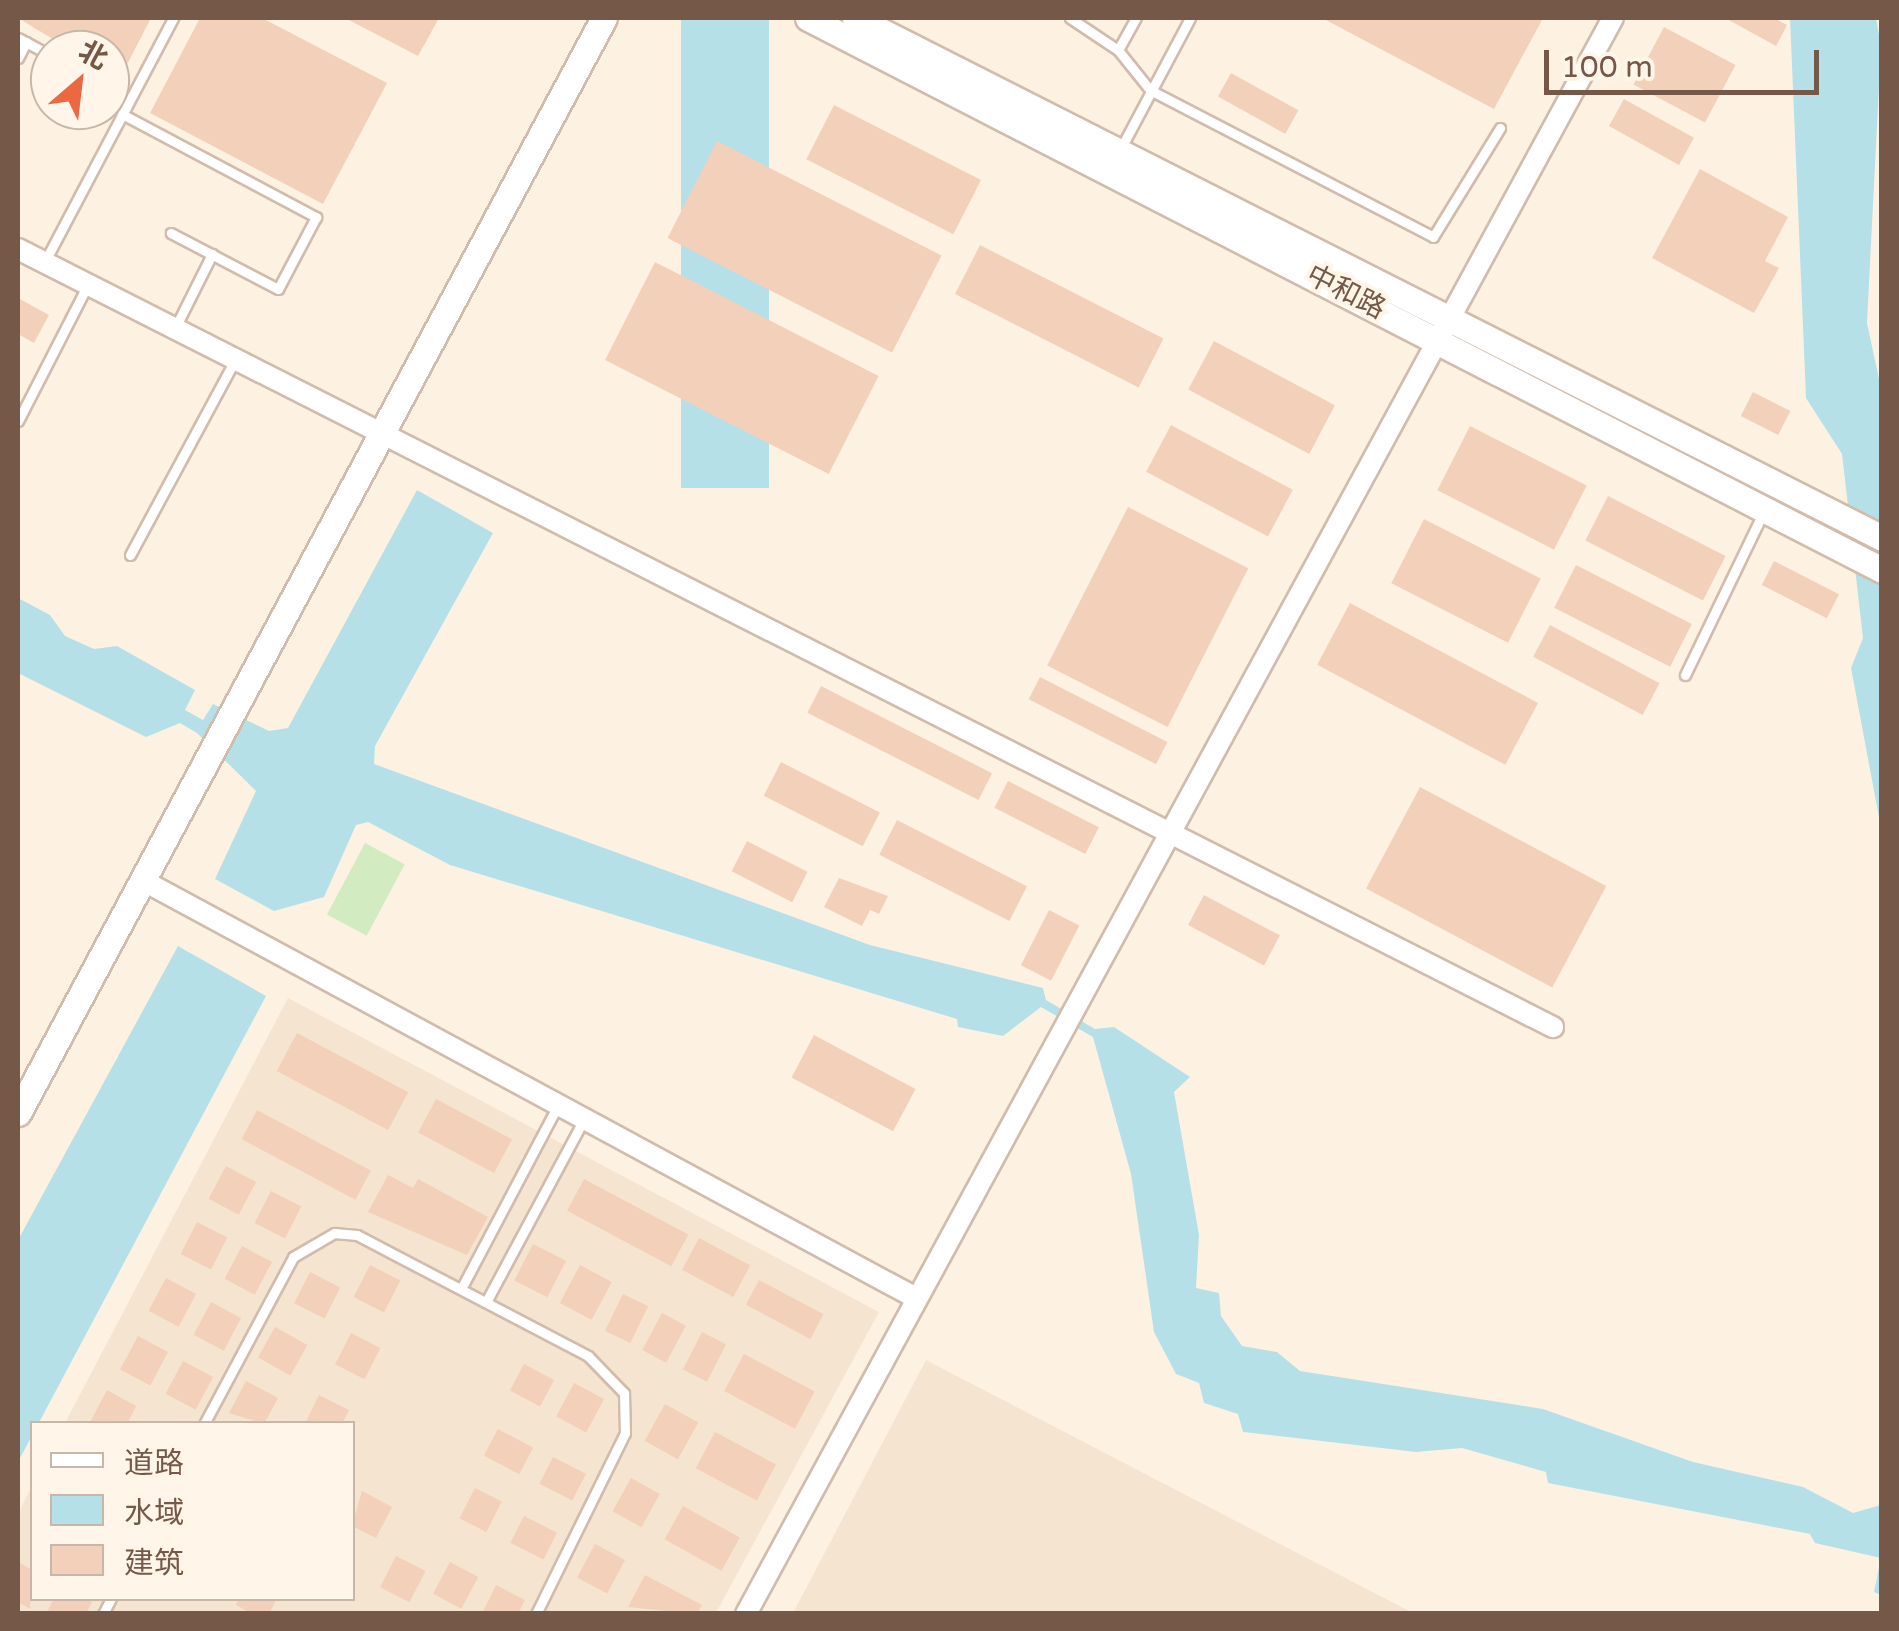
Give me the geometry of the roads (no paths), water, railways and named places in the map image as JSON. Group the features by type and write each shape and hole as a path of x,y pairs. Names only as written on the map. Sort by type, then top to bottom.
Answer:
{"main road":[{"path":"18,1113 604,18"},
{"name":"中和路","path":"808,18 1882,538"},
{"name":"中和路","path":"856,18 1120,150 1765,510 1882,570"}],"street":[{"path":"746,1614 1438,325 1612,18"},
{"path":"18,249 1553,1027"},
{"path":"142,880 916,1298"}],"lane":[{"path":"130,99 173,18"},
{"path":"1070,18 1118,50 1150,90 1433,237 1500,128"},
{"path":"1118,50 1136,18"},
{"path":"1120,150 1190,18"},
{"path":"18,58 22,40"},
{"path":"130,118 316,218 278,289 171,233"},
{"path":"44,263 114,130"},
{"path":"174,330 212,254"},
{"path":"18,421 88,285"},
{"path":"130,556 235,360"},
{"path":"1686,675 1765,510"},
{"path":"461,1289 558,1105"},
{"path":"486,1302 584,1118"},
{"path":"206,1421 293,1257 312,1240 357,1236 486,1302 612,1374 629,1412 536,1614"}],"water":[{"path":"681,18 769,18 769,488 681,488"},
{"path":"1790,18 1876,18 1881,46 1867,323 1882,393 1881,828 1851,668 1863,638 1842,454 1806,398"},
{"path":"417,490 493,533 375,746 374,764 870,945 1043,988 1046,1000 1095,1029 1114,1027 1190,1077 1174,1092 1199,1235 1196,1288 1219,1293 1221,1316 1242,1346 1277,1352 1300,1371 1543,1409 1693,1462 1803,1487 1853,1513 1881,1505 1881,1558 1815,1543 1810,1534 1548,1483 1546,1472 1462,1448 1416,1452 1243,1432 1238,1414 1204,1403 1199,1383 1176,1374 1154,1332 1131,1174 1093,1037 1041,1007 1003,1036 958,1027 957,1019 450,865 368,822 356,825 324,897 274,911 215,879 256,791 197,733 180,723 146,737 18,673 18,598 50,615 65,636 94,649 117,646 195,690 185,710 203,720 213,704 269,731 288,728"},
{"path":"178,946 266,996 40,1421 30,1421 30,1439 18,1462 18,1240"},
{"path":"1881,1558 1881,1595 1874,1592"}]}
